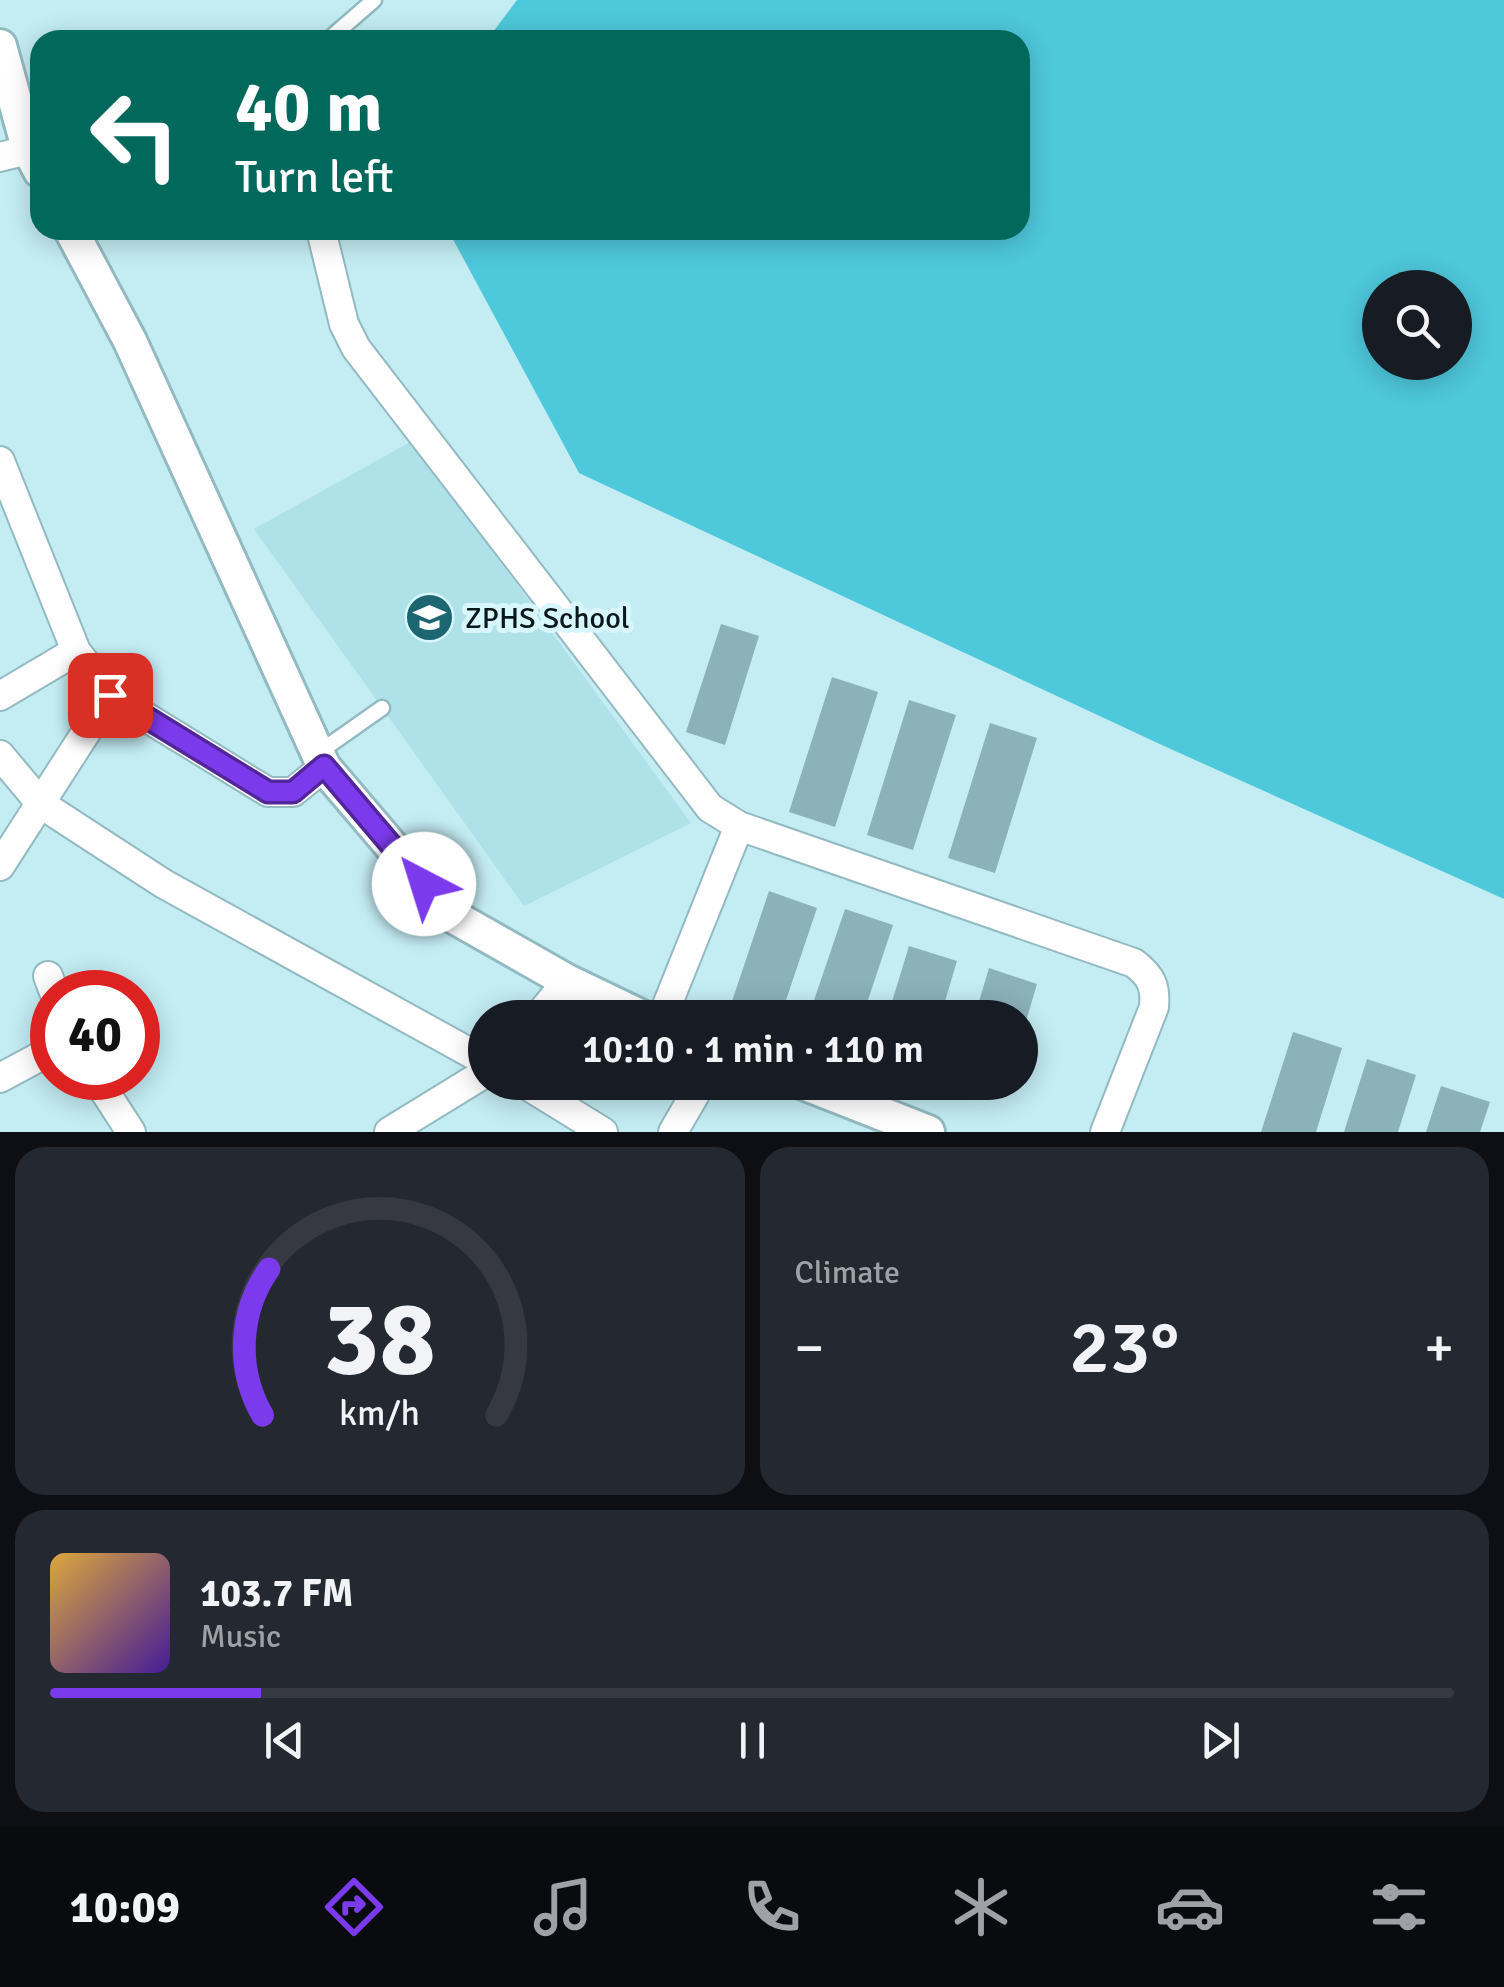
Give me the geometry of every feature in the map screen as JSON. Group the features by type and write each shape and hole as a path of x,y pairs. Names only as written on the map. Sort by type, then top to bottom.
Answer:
{"street":[{"path":"0,46 8,113 27,156"},
{"path":"76,240 130,341 321,760 449,914 607,1000"},
{"path":"323,240 344,324 356,348 710,808 738,826 1134,963 1148,974 1156,990 1154,1008 1104,1132"},
{"path":"0,461 76,651 110,695 268,792 293,792 321,760"},
{"path":"0,696 76,651"},
{"path":"0,866 110,695"},
{"path":"0,756 40,804 164,884 468,1052"},
{"path":"669,1000 738,826"},
{"path":"552,1000 567,981"},
{"path":"0,1078 30,1062"},
{"path":"389,1132 468,1083"},
{"path":"110,1100 130,1132"},
{"path":"551,1100 603,1132"},
{"path":"673,1132 692,1100"},
{"path":"846,1100 927,1132"}],"lane":[{"path":"340,30 374,0"},
{"path":"321,760 382,708"}],"shaded area":[{"path":"517,0 1504,0 1504,899 1164,746 579,473 453,240 1030,240 1030,30 494,30"},
{"name":"ZPHS School","path":"412,441 691,823 524,906 254,529"}],"building":[{"path":"721,624 759,636 725,745 686,732"},
{"path":"832,677 878,692 835,827 789,812"},
{"path":"909,700 956,715 913,850 867,835"},
{"path":"990,723 1037,738 995,873 948,858"},
{"path":"769,891 817,908 786,1000 732,1000"},
{"path":"845,909 893,925 868,1000 814,1000"},
{"path":"909,946 957,961 945,1000 892,1000"},
{"path":"989,968 1037,984 1032,1000 979,1000"},
{"path":"1293,1032 1342,1048 1316,1132 1261,1132"},
{"path":"1367,1059 1416,1075 1398,1132 1344,1132"},
{"path":"1441,1086 1490,1102 1480,1132 1426,1132"}],"place":[{"name":"ZPHS School","path":"430,618"}],"route":[{"path":"110,695 268,792 293,792 324,766 424,884"}]}
